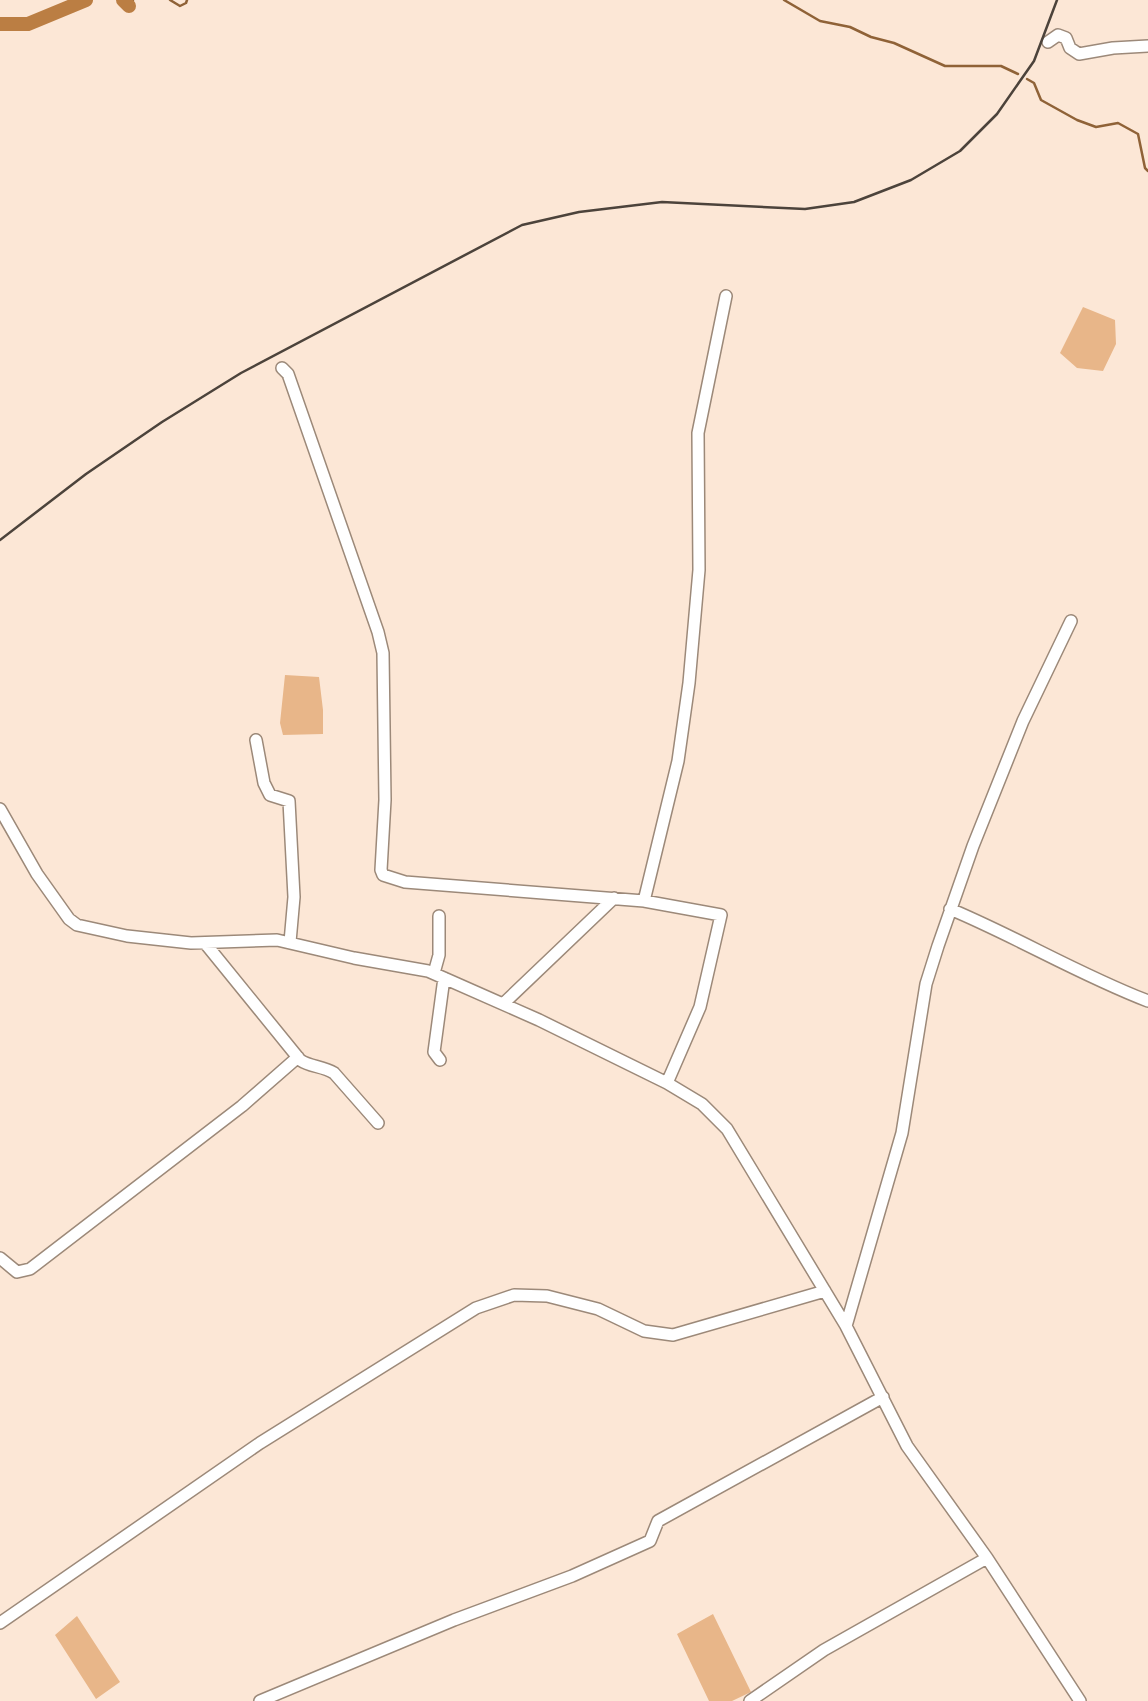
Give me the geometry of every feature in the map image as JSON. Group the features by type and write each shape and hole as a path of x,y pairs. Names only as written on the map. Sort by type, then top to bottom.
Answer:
{"street":[{"path":"1048,42 1058,36 1066,38 1070,48 1080,54 1114,48 1148,46"},
{"path":"644,901 678,761 689,683 699,570 698,433 726,296"},
{"path":"282,368 288,374 375,622 383,653 385,800 380,863 384,875 405,882 644,901 721,915 700,1007 667,1082"},
{"path":"846,1326 902,1133 926,984 950,909 1023,721 1072,621"},
{"path":"256,740 264,782 270,795 289,801 294,897 290,942"},
{"path":"0,809 38,874 74,924 127,936 205,943 253,940 290,942 354,958 412,967 439,976 503,1004 667,1082 702,1104 727,1129 825,1291 846,1326 908,1446 986,1558 1080,1701"},
{"path":"503,1004 614,898"},
{"path":"950,909 995,928 1038,951 1148,1002"},
{"path":"439,916 439,976 434,1052 440,1060"},
{"path":"205,943 302,1062 326,1068 334,1073 378,1123"},
{"path":"0,1258 17,1272 30,1269 242,1106 298,1057"},
{"path":"0,1623 268,1438 476,1308 514,1295 547,1296 598,1309 644,1331 673,1335 825,1291"},
{"path":"260,1701 454,1620 572,1576 650,1541 658,1521 882,1397"},
{"path":"750,1701 824,1650 986,1558"}],"shaded area":[{"path":"1083,307 1115,320 1116,344 1103,371 1077,368 1060,353"},
{"path":"285,675 319,677 323,710 323,734 283,735 280,723"},
{"path":"713,1614 751,1692 732,1701 709,1701 677,1634"},
{"path":"77,1616 120,1682 96,1699 55,1635"}],"waterway":[{"path":"0,24 28,24 86,0"},
{"path":"123,0 129,6"},
{"path":"129,6 133,0"},
{"path":"170,0 180,6 186,3 187,0"},
{"path":"784,0 820,21 850,27 871,37 894,43 945,66 1001,66 1018,74"},
{"path":"1027,79 1034,83 1041,100 1077,120 1096,127 1118,123 1138,134 1145,168 1148,171"}],"railway":[{"path":"0,540 86,474 162,422 241,373 522,225 579,212 662,202 805,209 854,202 911,180 960,151 997,114 1034,61 1057,0"}]}
